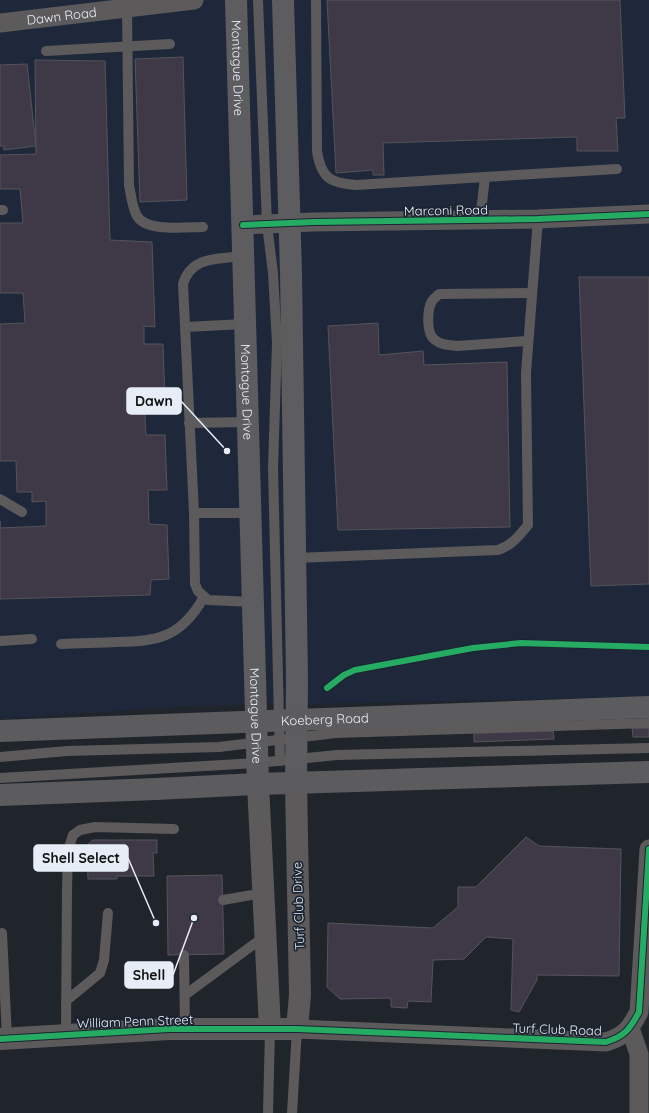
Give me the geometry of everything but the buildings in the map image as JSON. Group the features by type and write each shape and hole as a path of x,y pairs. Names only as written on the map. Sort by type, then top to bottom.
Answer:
{"main road":[{"name":"Montague Drive","path":"236,0 243,225 244,324 252,513 257,774"},
{"path":"283,0 290,224 295,558 288,730 289,760 296,783"},
{"name":"Koeberg Road","path":"0,731 256,732 288,730 387,716 649,707"},
{"path":"0,795 156,789 257,774 296,783 649,772"}],"street":[{"name":"Dawn Road","path":"0,23 194,0"},
{"name":"Marconi Road","path":"243,225 314,222 480,221 649,214"},
{"path":"257,774 270,1029 297,1029"},
{"name":"Turf Club Drive","path":"296,783 300,995 297,1029"},
{"name":"Turf Club Road","path":"297,1029 606,1042 619,1038 630,1028 639,1012 649,849"},
{"path":"630,1028 639,1054 639,1113"},
{"name":"William Penn Street","path":"4,1038 136,1030 270,1029"}],"lane":[{"path":"258,0 267,224 273,273 277,344 273,440 288,730 336,733 649,723"},
{"path":"316,0 317,151 319,166 323,173 340,183 356,185 617,169"},
{"path":"126,8 129,185 137,217 145,224 161,227 203,227"},
{"path":"46,51 170,44"},
{"path":"480,221 485,176"},
{"path":"295,558 498,550 508,546 518,538 528,525 527,341 538,219"},
{"path":"243,256 198,263 190,270 184,284 185,328 194,513 195,584 204,597 208,600 254,602"},
{"path":"527,341 457,346 445,345 436,341 432,337 428,325 430,305 439,294 531,293"},
{"path":"185,328 244,324"},
{"path":"189,423 248,422"},
{"path":"0,499 22,512"},
{"path":"194,513 252,513"},
{"path":"61,644 145,642 160,638 179,628 188,620 204,597"},
{"path":"0,641 32,639"},
{"path":"0,757 67,751 212,748 256,732"},
{"path":"0,778 257,774 289,760 337,755 649,748"},
{"path":"66,1034 68,850 73,835 80,830 95,827 174,829"},
{"path":"223,900 263,893"},
{"path":"66,1002 100,973 104,960 108,914"},
{"path":"2,933 4,1038"},
{"path":"185,995 265,936"},
{"path":"184,955 185,1029"},
{"path":"268,1113 270,1029"},
{"name":"Turf Club Drive","path":"292,1113 297,1029"}],"shaded area":[{"path":"0,0 649,0 649,697 187,706 0,719"}],"cycle path":[{"path":"243,225 314,222 538,219 649,214"},
{"path":"327,688 344,675 355,670 473,648 521,643 649,647"},
{"path":"0,1039 169,1029 297,1029 606,1042 618,1037 626,1031 633,1023 639,1012 649,849"}],"place":[{"name":"Dawn","path":"227,451"},
{"name":"Shell","path":"194,918"},
{"name":"Shell Select","path":"156,923"}]}
